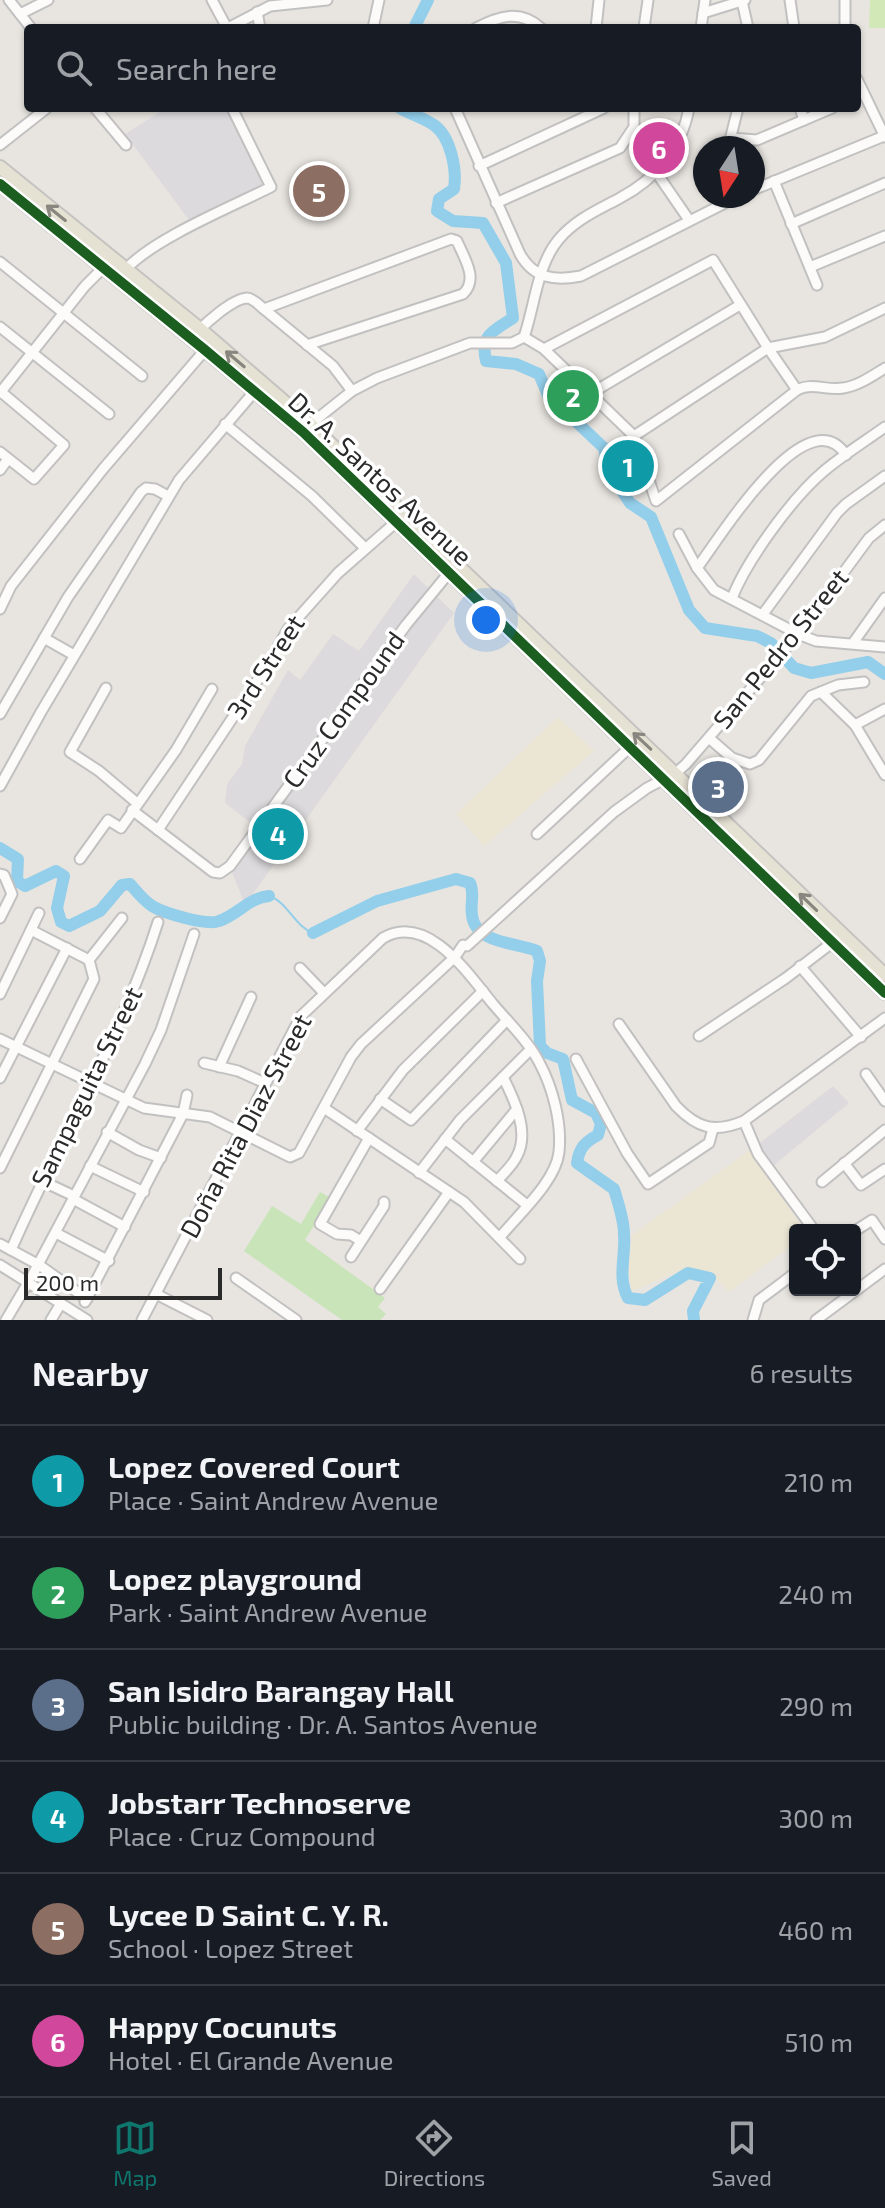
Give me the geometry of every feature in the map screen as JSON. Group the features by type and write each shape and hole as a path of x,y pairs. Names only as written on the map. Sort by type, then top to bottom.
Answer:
{"main road":[{"name":"Dr. A. Santos Avenue","path":"0,167 306,428 629,748 670,776"},
{"name":"Dr. A. Santos Avenue","path":"0,184 108,262 126,269 195,334 205,350 254,392 306,428 395,523 447,566 670,776 837,939 885,993"},
{"name":"Dr. A. Santos Avenue","path":"837,939 885,975"}],"street":[{"path":"9,0 28,24"},
{"path":"20,14 48,0"},
{"path":"212,0 225,24"},
{"path":"234,24 283,2 327,0"},
{"path":"374,24 379,0"},
{"path":"596,24 599,0"},
{"path":"645,24 648,0"},
{"path":"702,24 705,0"},
{"path":"703,13 743,0 747,24"},
{"path":"790,0 793,24"},
{"path":"845,0 845,24"},
{"path":"257,12 259,24"},
{"path":"485,24 515,15 524,16 535,24"},
{"path":"765,185 885,137 861,96"},
{"path":"0,145 42,112"},
{"path":"98,112 126,145"},
{"path":"126,269 135,259 188,228 271,187 234,112"},
{"path":"458,112 523,260 531,270 542,276 560,279 581,276 711,208"},
{"path":"479,166 595,112"},
{"path":"496,203 620,148 634,127 634,112"},
{"path":"306,428 352,391 377,378 470,343 512,343 523,338 553,247 585,216 634,190 656,172 683,132 688,112"},
{"path":"732,136 737,112"},
{"path":"801,112 804,120"},
{"path":"765,137 823,112"},
{"path":"656,172 689,220"},
{"path":"774,181 817,285"},
{"path":"791,224 885,183"},
{"path":"810,267 885,236"},
{"path":"264,309 451,239 457,241 472,279 471,287 463,294 307,345"},
{"path":"544,349 713,260 797,390"},
{"path":"0,262 63,316 142,376"},
{"path":"0,470 4,456 34,479 64,445 0,392 89,289 108,262"},
{"path":"195,334 216,315 251,299 333,366 352,391"},
{"path":"590,394 740,305"},
{"path":"634,436 768,348 825,337 885,308"},
{"path":"0,327 109,414"},
{"path":"523,338 544,349 634,436 656,501 797,390 808,385 848,388 885,368"},
{"path":"0,609 11,586 103,469 205,350"},
{"path":"0,786 168,496 254,392"},
{"path":"225,424 312,496 365,548"},
{"path":"732,598 743,574 799,496 825,470 885,427"},
{"path":"697,568 759,483 806,443 823,438 833,441 846,455"},
{"path":"763,614 837,513 885,476"},
{"path":"0,714 68,597 141,492 146,488 155,489 168,496"},
{"name":"3rd Street","path":"158,830 269,663 288,629 313,599 395,523"},
{"name":"San Pedro Street","path":"240,1132 290,1157 299,1153 344,1067 361,1044 616,810 670,776 709,738 798,634 869,538 885,525"},
{"path":"679,534 697,568 714,590 816,641 885,647"},
{"name":"Cruz Compound","path":"106,688 70,752 99,771 158,830 213,872 220,873 230,866 447,566"},
{"path":"853,643 885,598"},
{"path":"44,638 74,655"},
{"path":"709,738 732,758 750,764 759,760 811,696 838,685 864,682"},
{"path":"80,859 108,820 121,828 176,750 212,689"},
{"path":"821,692 855,725 885,775"},
{"path":"855,725 885,709"},
{"path":"537,834 629,748"},
{"path":"0,874 9,884 12,894 0,918"},
{"path":"0,994 39,913"},
{"path":"89,960 122,918"},
{"name":"Sampaguita Street","path":"11,1250 136,989 158,922"},
{"path":"0,1168 94,979 89,960 31,930"},
{"name":"Doña Rita Diaz Street","path":"142,1320 301,1016 383,938 399,931 464,948"},
{"path":"6,1320 39,1265 161,1030 194,934"},
{"path":"699,1036 837,939"},
{"path":"0,1078 67,948"},
{"path":"464,948 483,991 531,1049 552,1095 559,1132 559,1153 554,1170 500,1237"},
{"path":"800,966 861,1037"},
{"path":"300,968 324,993"},
{"path":"357,1131 403,1070 483,991"},
{"path":"219,1067 251,997"},
{"path":"619,1024 676,1106 686,1117 713,1129 728,1128 744,1121 885,1018"},
{"path":"380,1099 411,1120 507,1020"},
{"path":"0,1039 144,1108 210,1117 240,1132"},
{"path":"419,1173 460,1120 531,1049"},
{"path":"576,1059 627,1153 648,1184 709,1143 713,1129"},
{"path":"204,1063 238,1071 265,1083"},
{"path":"866,1074 885,1101"},
{"path":"497,1181 517,1157 522,1144 517,1109 503,1077"},
{"path":"0,1244 39,1265 86,1300 183,1114 187,1095"},
{"path":"324,1108 476,1212 520,1259"},
{"path":"473,1162 517,1109"},
{"path":"744,1121 758,1154 810,1224"},
{"path":"822,1182 885,1130"},
{"path":"107,1132 161,1158"},
{"path":"361,1241 351,1235 337,1234 320,1224 369,1138"},
{"path":"445,1139 527,1205"},
{"path":"844,1163 861,1185 885,1169"},
{"path":"90,1166 144,1192"},
{"path":"42,1181 125,1227"},
{"path":"380,1289 449,1192"},
{"path":"351,1257 384,1202"},
{"path":"861,1227 872,1220 883,1232"},
{"path":"56,1233 109,1261"},
{"path":"0,1265 30,1279 60,1305 87,1320"},
{"path":"816,1320 885,1269"},
{"path":"236,1278 296,1320"},
{"path":"753,1320 759,1300 789,1278"},
{"path":"156,1294 207,1320"},
{"path":"51,1320 60,1305"}],"shaded area":[{"path":"160,112 232,112 270,185 192,224 125,134"},
{"path":"414,574 454,613 244,902 229,865 255,826 225,803 227,784 242,764 245,746 288,670 300,680 333,634 359,651"},
{"path":"558,717 594,751 484,846 456,814"},
{"path":"833,1086 849,1103 772,1167 756,1146"},
{"path":"750,1150 800,1224 789,1224 789,1247 729,1292 709,1272 686,1268 632,1291 628,1271 632,1235"}],"green space":[{"path":"870,0 885,0 885,28 869,28"},
{"path":"320,1192 331,1198 305,1240 385,1298 378,1307 386,1314 380,1320 342,1320 244,1251 272,1206 301,1224"}],"waterway":[{"path":"416,24 428,0"},
{"path":"409,112 440,130 449,146 455,173 454,189 439,199 437,211 453,221 483,223 506,263 513,318 494,330 487,339 486,361 516,364 539,374 548,395 604,448 610,473 630,503 651,517 689,610 705,628 757,636 771,643 794,668 811,673 868,662 885,674"},
{"path":"0,848 18,859 17,881 25,886 56,871 64,876 57,908 61,922 69,926 100,911 122,885 130,884 158,909 205,922 219,921 255,900 269,896"},
{"path":"313,933 377,901 456,879 470,883 472,915 480,932 537,951 540,961 537,981 540,1046 547,1053 563,1059 572,1100 596,1113 601,1124 598,1135 581,1149 577,1163 614,1189 624,1228 622,1274 628,1298 645,1300 688,1273 710,1278 693,1311 694,1320"},
{"path":"269,896 313,933"}],"cycle path":[{"path":"0,184 303,432 885,993"}],"place":[{"name":"Happy Cocunuts","path":"659,148"},
{"name":"Lycee D Saint C. Y. R.","path":"319,191"},
{"name":"Lopez playground","path":"573,396"},
{"name":"Lopez Covered Court","path":"628,466"},
{"name":"San Isidro Barangay Hall","path":"718,787"},
{"name":"Jobstarr Technoserve","path":"278,834"}]}
